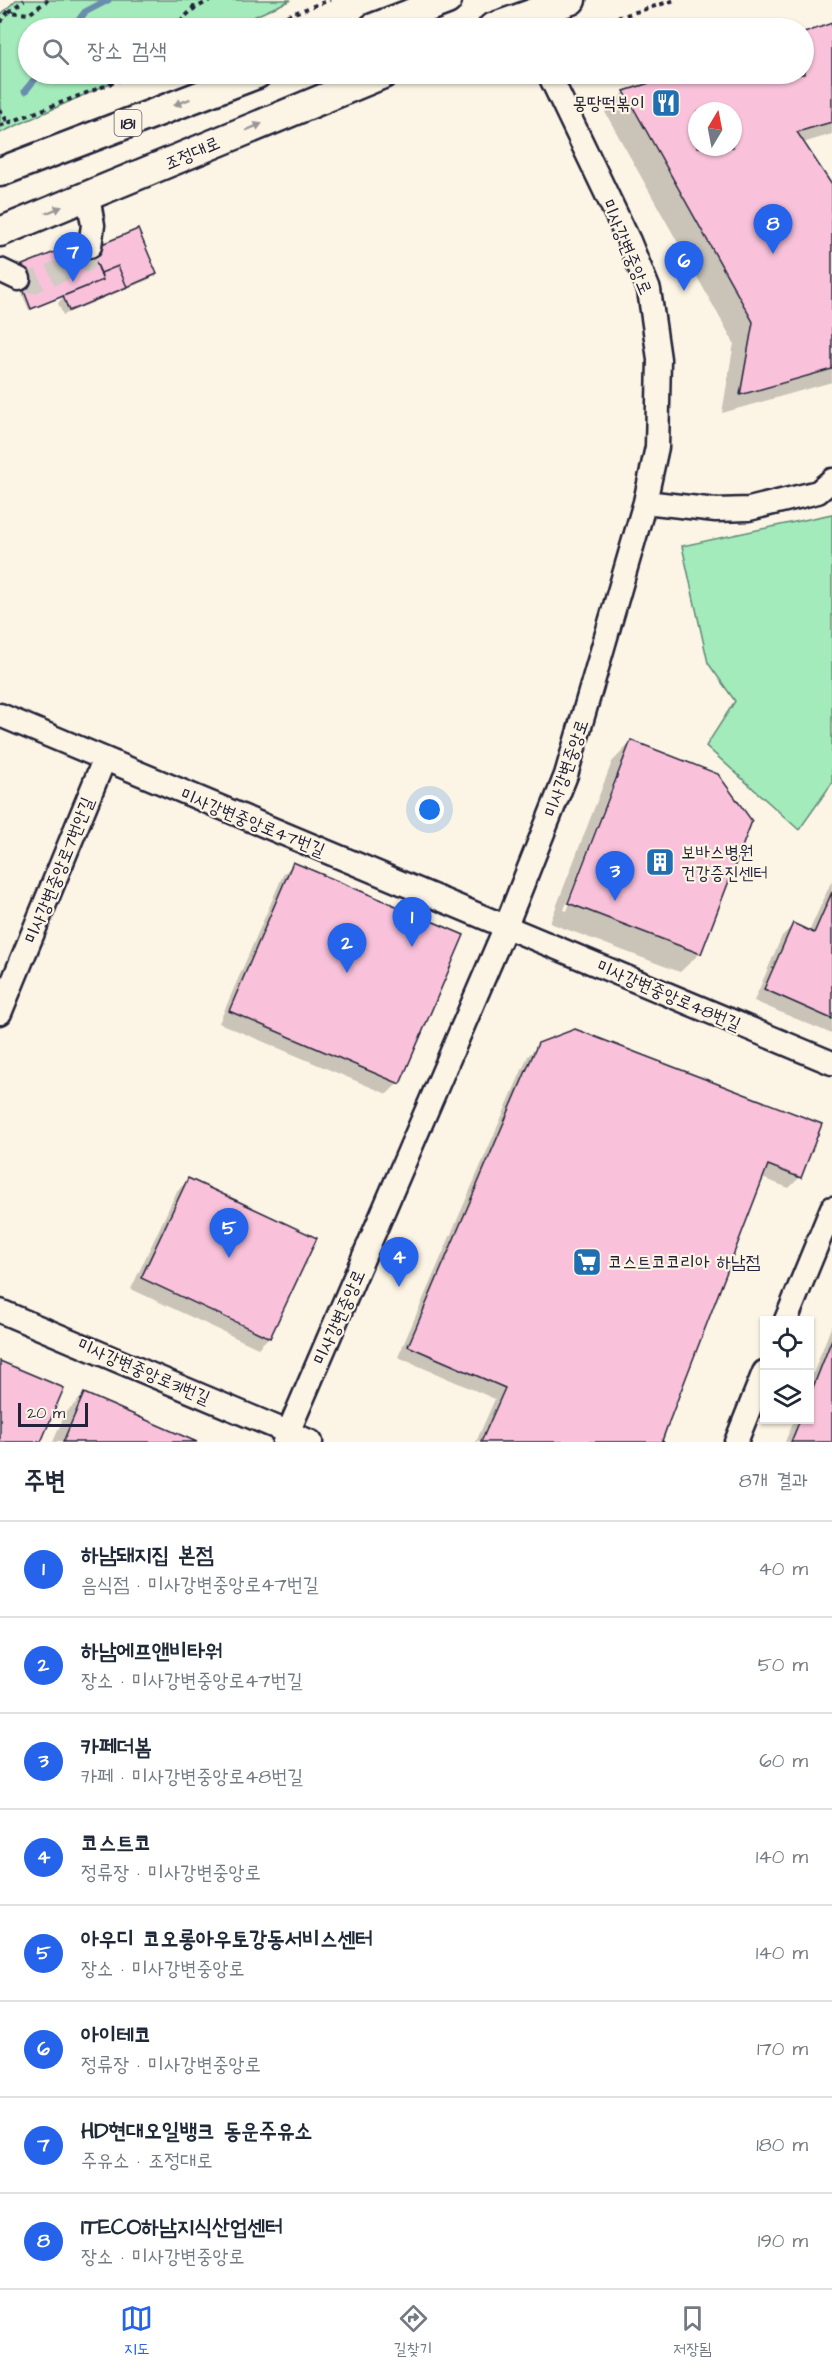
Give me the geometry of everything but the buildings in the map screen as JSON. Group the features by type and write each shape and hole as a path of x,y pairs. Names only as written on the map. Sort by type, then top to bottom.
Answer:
{"main road":[{"path":"399,18 447,0"},
{"path":"524,15 571,0"},
{"name":"181","path":"0,172 230,84"},
{"name":"조정대로","path":"0,232 359,84"}],"street":[{"name":"미사강변중앙로","path":"286,1437 374,1238 506,926 566,775 645,502 657,447 659,370 649,290 629,241 554,84"},
{"path":"88,196 93,225 90,246"},
{"path":"645,502 716,510 749,509 818,492 832,480"},
{"name":"미사강변중앙로47번길","path":"0,716 506,926"},
{"name":"미사강변중앙로7번안길","path":"0,1013 104,760"},
{"name":"미사강변중앙로48번길","path":"506,926 832,1064"},
{"path":"788,1316 832,1208"},
{"name":"미사강변중앙로31번길","path":"0,1311 286,1437 311,1442"},
{"path":"736,1442 760,1384"}],"path":[{"path":"0,22 8,12 24,0"},
{"path":"8,12 30,14 48,0"},
{"path":"191,11 197,0"},
{"path":"184,18 210,0"},
{"path":"280,18 330,0"},
{"path":"616,18 675,0"},
{"path":"0,126 110,84"},
{"path":"0,109 8,123"}],"green space":[{"path":"16,0 291,0 251,18 18,18 18,84 108,84 0,133 0,15"},
{"path":"832,514 832,783 799,830 706,746 735,701 708,663 682,546"}],"waterway":[{"path":"80,18 85,12 108,0"},
{"path":"25,91 31,84"}],"tunnel":[{"path":"19,279 33,282 85,261 90,246"}],"place":[{"name":"몽땅떡볶이","path":"666,103"},
{"name":"ITECO하남지식산업센터","path":"773,254"},
{"name":"HD현대오일뱅크 동운주유소","path":"73,282"},
{"name":"아이테코","path":"684,291"},
{"name":"보바스병원 건강증진센터","path":"660,862"},
{"name":"카페더봄","path":"615,901"},
{"name":"하남돼지집 본점","path":"412,947"},
{"name":"하남에프앤비타워","path":"347,973"},
{"name":"아우디 코오롱아우토강동서비스센터","path":"229,1258"},
{"name":"코스트코코리아 하남점","path":"587,1262"},
{"name":"코스트코","path":"399,1287"}]}
